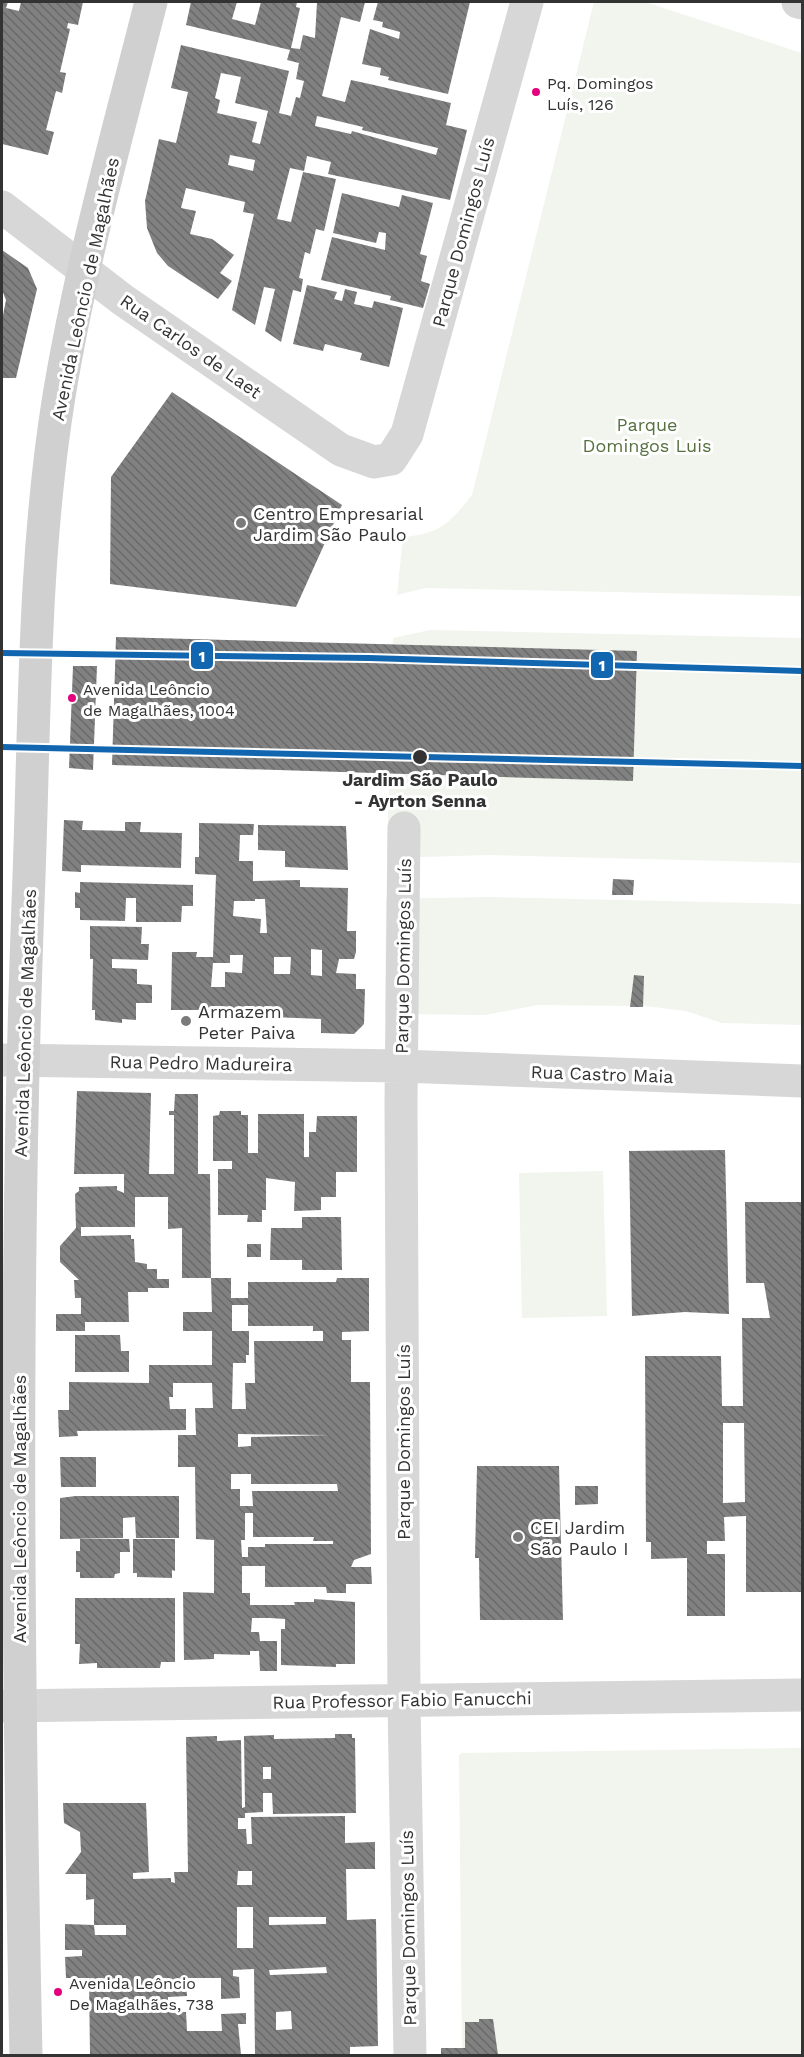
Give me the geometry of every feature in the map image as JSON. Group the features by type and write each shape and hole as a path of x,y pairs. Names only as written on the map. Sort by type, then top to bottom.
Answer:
{"main road":[{"name":"Avenida Leôncio de Magalhães","path":"26,2055 10,1705 12,1060 37,618 59,396 85,270 151,2"}],"street":[{"name":"Parque Domingos Luís","path":"391,459 407,434 527,2"},
{"path":"798,2 802,3"},
{"name":"Rua Carlos de Laet","path":"2,207 123,300 341,450 374,462 391,459"},
{"name":"Parque Domingos Luís","path":"404,828 401,1066 404,1700 410,2055"},
{"name":"Rua Pedro Madureira","path":"12,1060 401,1066"},
{"name":"Rua Castro Maia","path":"401,1066 802,1081"},
{"name":"Rua Professor Fabio Fanucchi","path":"10,1705 802,1695"}],"green space":[{"name":"Parque Domingos Luis","path":"594,2 645,2 802,53 802,596 426,588 397,595 403,537 435,530 450,520 472,495"},
{"path":"430,630 802,638 802,863 489,855 387,858 393,638"},
{"path":"489,897 802,904 802,1025 722,1023 686,1011 645,1006 538,1005 485,1015 385,1014 386,899"},
{"path":"603,1171 607,1316 522,1318 519,1173"},
{"path":"802,1748 802,2055 462,2055 459,1755 462,1753"}],"building":[{"path":"2,2 8,2 6,8 19,11 21,2 83,2 78,25 68,23 67,28 70,29 60,72 66,73 62,93 56,91 46,130 54,132 48,155 2,144"},
{"path":"191,2 237,2 232,19 255,25 261,2 297,2 296,7 300,8 291,48 300,49 303,35 315,38 317,2 365,2 360,22 341,17 322,96 345,102 351,80 451,103 446,125 467,130 450,200 328,174 331,162 307,156 304,171 290,168 277,219 291,222 303,172 336,179 324,231 316,229 310,254 305,252 299,278 303,279 301,292 293,290 281,342 265,331 275,289 264,287 255,325 232,310 254,214 243,212 245,202 186,188 181,208 196,211 190,234 212,239 234,255 220,273 232,281 218,299 168,266 157,253 147,228 145,201 159,139 176,143 188,92 171,88 181,45 289,71 279,113 291,116 296,97 300,98 304,81 296,79 299,63 287,60 290,50 186,25","holes":["221,73 241,77 235,103 268,111 260,144 252,142 257,122 217,113 220,100 215,98","317,116 363,127 362,130 438,148 436,155 352,131 351,134 315,126","230,155 255,160 253,171 228,165"]},
{"path":"378,2 470,2 448,94 388,80 389,77 380,75 381,68 362,64 370,29 399,39 400,32 382,27 383,22 373,20"},
{"path":"342,193 399,207 402,195 433,203 420,254 427,256 421,281 430,284 423,308 390,300 391,296 321,280 332,237 385,250 386,233 379,232 376,243 333,233"},
{"path":"2,250 28,268 37,289 16,378 2,378 2,320 6,300 2,290"},
{"path":"307,285 337,292 334,299 342,301 345,289 357,292 354,304 372,308 374,301 403,308 389,367 360,360 362,353 325,344 323,351 293,344"},
{"path":"172,392 342,505 296,607 110,584 111,477"},
{"name":"Jardim São Paulo - Ayrton Senna","path":"116,637 637,651 633,781 112,765"},
{"path":"73,666 97,666 93,770 69,768"},
{"path":"64,820 83,821 82,830 125,831 125,822 141,822 140,832 182,833 181,868 81,865 81,872 62,871"},
{"path":"199,823 254,824 253,835 240,835 239,861 253,861 253,881 300,880 300,887 348,888 347,931 356,931 356,952 354,959 339,959 336,973 356,974 356,989 365,989 364,1024 354,1034 321,1033 321,1019 225,1015 225,1010 171,1010 172,952 197,952 196,957 213,957 216,875 195,874 195,857 199,857","holes":["255,899 265,899 267,933 260,933 261,919 233,916 234,901 255,901","311,949 322,950 322,976 311,975","230,955 243,955 242,973 225,972 225,987 211,987 213,963 230,963","274,957 291,957 290,974 274,974"]},
{"path":"258,825 346,826 348,870 285,867 285,851 258,850"},
{"path":"613,879 634,880 633,895 612,895"},
{"path":"80,882 193,885 193,906 182,906 181,922 136,922 136,898 126,898 125,921 80,920 80,908 75,908 75,892 80,893"},
{"path":"90,926 142,927 141,944 149,944 148,960 112,959 112,968 137,969 137,984 152,985 152,1003 136,1003 136,1020 122,1019 122,1023 95,1020 95,1010 92,1010 93,959 90,959"},
{"path":"634,975 644,976 643,1007 630,1007"},
{"path":"77,1091 151,1093 149,1174 174,1174 174,1115 169,1115 169,1111 174,1111 175,1094 198,1094 198,1174 210,1174 211,1278 182,1278 182,1228 168,1229 168,1197 135,1197 135,1227 81,1227 81,1236 131,1235 131,1239 134,1239 135,1262 147,1264 147,1269 157,1269 157,1279 169,1279 169,1288 148,1288 148,1292 128,1292 129,1322 85,1322 85,1331 56,1331 56,1314 81,1314 81,1298 75,1298 74,1280 79,1280 60,1262 60,1246 76,1228 75,1194 79,1191 79,1187 117,1186 117,1190 124,1193 124,1174 74,1174"},
{"path":"220,1111 241,1111 241,1115 248,1115 248,1153 258,1153 258,1114 304,1114 304,1157 309,1157 309,1132 316,1132 317,1116 357,1116 357,1172 336,1172 336,1197 321,1197 321,1210 294,1211 295,1182 266,1178 266,1210 262,1210 262,1222 247,1222 248,1215 218,1215 218,1169 232,1169 232,1161 213,1161 213,1116 219,1115"},
{"path":"725,1150 729,1314 685,1312 632,1316 629,1151"},
{"path":"745,1202 802,1202 802,1592 746,1592 746,1516 724,1517 725,1541 707,1541 707,1554 725,1554 725,1616 687,1616 687,1558 651,1559 651,1542 646,1542 645,1356 721,1356 722,1406 743,1406 742,1318 770,1318 764,1283 746,1283","holes":["723,1423 744,1423 745,1502 723,1503"]},
{"path":"302,1217 341,1217 342,1270 302,1270 302,1260 270,1260 271,1228 302,1228"},
{"path":"247,1244 261,1244 261,1257 247,1257"},
{"path":"211,1278 231,1278 231,1298 248,1298 248,1282 336,1282 337,1278 369,1278 369,1331 342,1332 342,1340 351,1340 351,1382 370,1382 371,1554 354,1560 351,1567 371,1567 372,1584 346,1584 346,1593 327,1593 326,1587 265,1587 265,1566 242,1566 242,1593 250,1593 250,1605 295,1605 294,1602 314,1602 314,1599 355,1602 355,1664 336,1664 336,1667 281,1665 281,1629 285,1629 285,1619 270,1618 252,1618 251,1632 259,1632 260,1641 277,1641 277,1671 260,1671 259,1651 250,1651 250,1655 214,1654 214,1659 184,1660 183,1592 214,1593 214,1540 196,1539 195,1467 178,1467 178,1435 196,1435 195,1408 213,1408 212,1383 173,1383 173,1397 169,1397 170,1409 186,1409 186,1430 77,1431 78,1436 59,1437 58,1410 69,1410 69,1382 149,1383 149,1365 212,1365 212,1331 183,1331 183,1312 212,1312","holes":["232,1305 248,1305 248,1326 313,1326 313,1331 323,1331 323,1341 254,1341 255,1383 245,1383 246,1409 232,1409 233,1363 246,1363 246,1355 249,1355 249,1331 232,1331","238,1434 329,1435 251,1437 251,1446 238,1447","231,1474 251,1474 251,1484 337,1484 338,1491 252,1491 253,1506 240,1506 240,1489 231,1489","245,1513 253,1513 253,1537 314,1537 313,1541 333,1541 333,1544 265,1544 265,1547 248,1547 248,1557 242,1557 241,1540 245,1540"]},
{"path":"75,1335 120,1335 121,1351 129,1351 129,1372 75,1372"},
{"path":"60,1457 96,1457 96,1487 61,1487"},
{"name":"CEI Jardim São Paulo I","path":"477,1466 559,1466 563,1620 480,1620 479,1558 475,1558"},
{"path":"575,1486 598,1486 598,1504 575,1505"},
{"path":"179,1496 179,1538 136,1538 135,1517 123,1518 123,1538 60,1539 60,1498"},
{"path":"80,1539 129,1539 130,1552 120,1552 120,1573 115,1574 114,1578 80,1578 80,1572 76,1572 76,1551 80,1551"},
{"path":"133,1539 175,1539 175,1571 172,1570 172,1578 137,1577 137,1573 133,1573"},
{"path":"75,1598 175,1598 175,1662 161,1662 160,1668 97,1668 97,1663 79,1664 80,1644 75,1644"},
{"path":"335,1734 352,1734 352,1738 355,1738 356,1813 273,1814 272,1793 263,1793 263,1812 245,1813 245,1818 238,1818 238,1829 246,1829 247,1844 252,1844 251,1817 345,1816 345,1843 375,1842 375,1869 346,1869 347,1920 376,1919 378,2046 350,2047 350,2055 255,2055 254,1969 233,1970 233,1976 239,1977 240,1998 221,1999 221,1978 186,1978 187,1996 168,1997 168,2012 186,2012 187,2031 222,2031 221,2014 246,2013 246,2024 238,2024 241,2055 90,2055 89,1978 66,1978 65,1957 82,1956 82,1950 65,1950 65,1924 94,1925 94,1899 86,1900 86,1874 65,1874 81,1852 80,1832 64,1823 63,1803 146,1803 149,1872 133,1873 133,1879 171,1878 171,1882 175,1883 174,1872 188,1872 186,1737 217,1736 217,1741 241,1740 242,1808 245,1807 244,1736 274,1735 274,1739 335,1738","holes":["263,1767 271,1767 271,1779 263,1779","238,1871 252,1871 252,1885 237,1885","237,1907 253,1907 253,1948 237,1948","269,1917 326,1917 326,1924 269,1925","94,1925 126,1925 126,1935 95,1935","326,1967 327,1973 270,1975 269,1970","291,2011 292,2029 276,2030 276,2012"]},
{"path":"479,2019 493,2019 498,2055 441,2055 441,2048 465,2048 465,2022 479,2022"}],"transit line":[{"name":"1","path":"2,653 369,658 802,671"},
{"name":"1","path":"2,747 802,766"}],"place":[{"name":"Pq. Domingos Luís, 126","path":"536,92"},
{"name":"Centro Empresarial Jardim São Paulo","path":"241,523"},
{"name":"Avenida Leôncio de Magalhães, 1004","path":"72,698"},
{"name":"Jardim São Paulo - Ayrton Senna","path":"420,757"},
{"name":"Armazem Peter Paiva","path":"186,1021"},
{"name":"CEI Jardim São Paulo I","path":"518,1537"},
{"name":"Avenida Leôncio De Magalhães, 738","path":"58,1992"}]}
